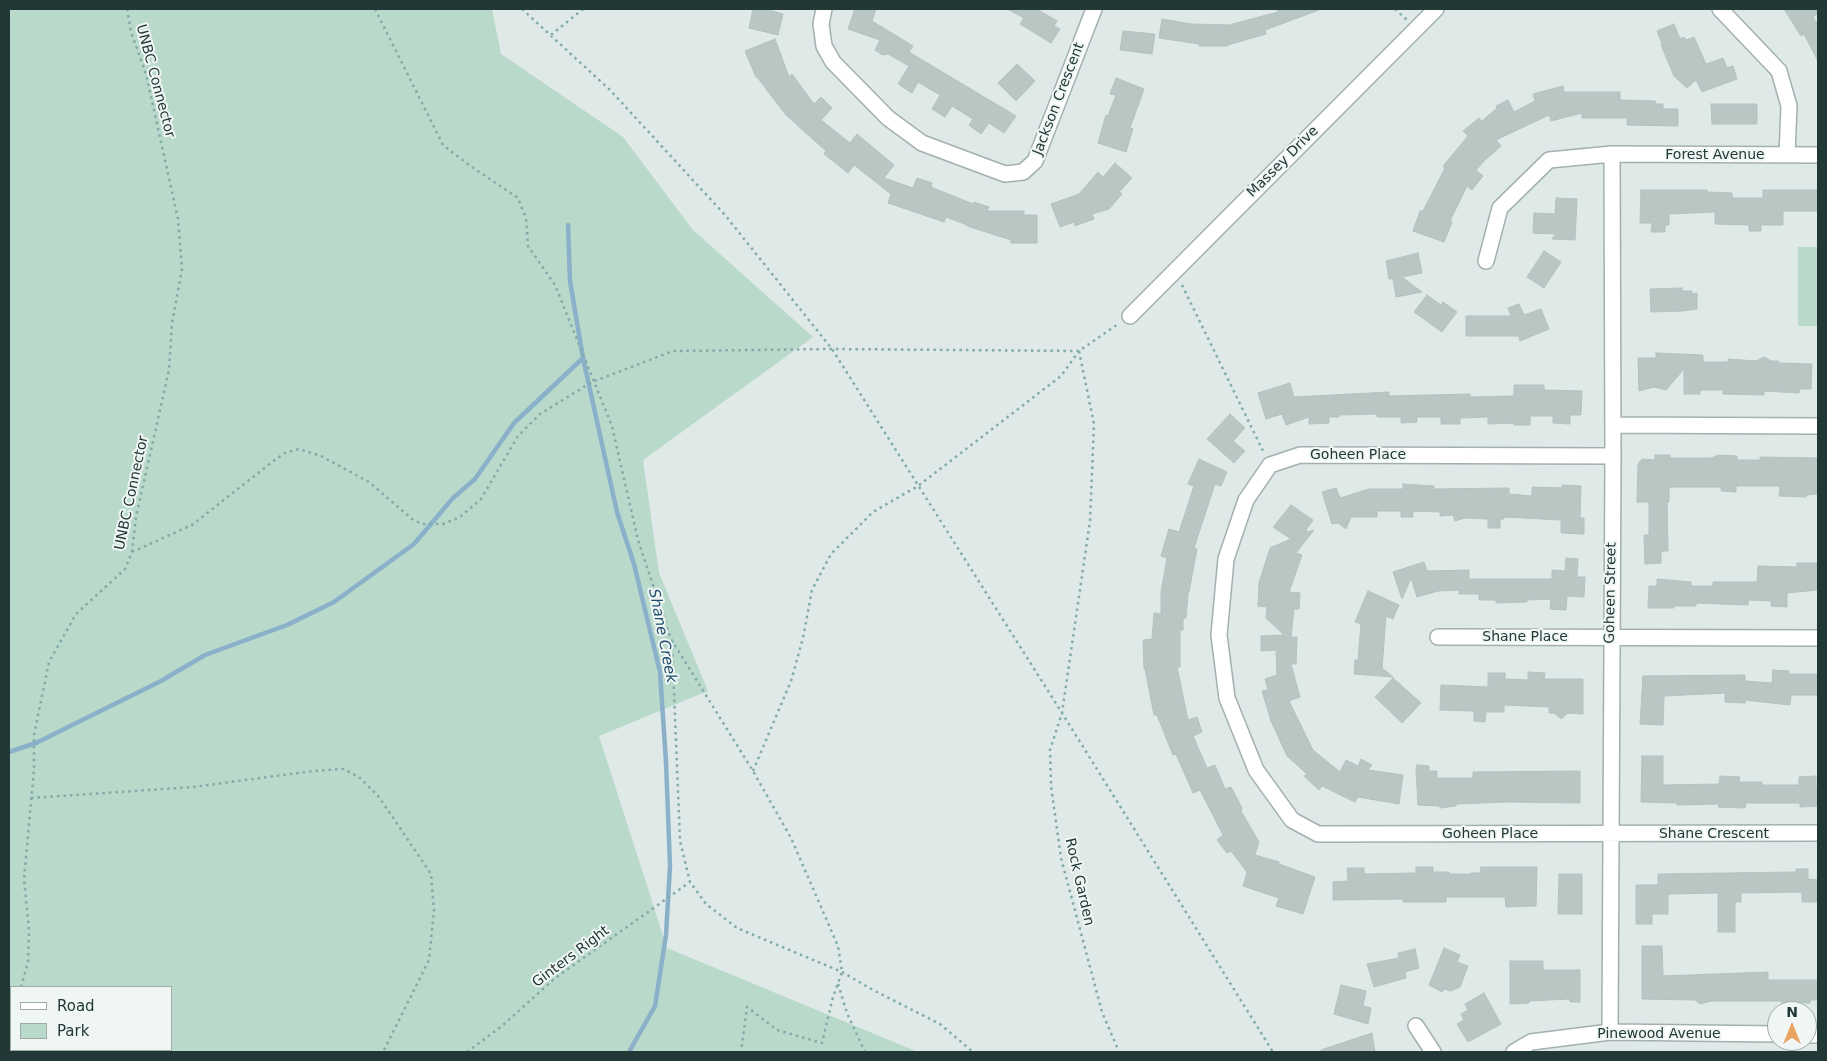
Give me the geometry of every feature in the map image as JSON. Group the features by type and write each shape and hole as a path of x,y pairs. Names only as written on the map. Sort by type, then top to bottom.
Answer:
{"street":[{"name":"Jackson Crescent","path":"824,9 821,24 824,46 833,62 888,118 922,143 1005,174 1023,172 1035,161 1094,9"},
{"name":"Massey Drive","path":"1130,316 1436,9"},
{"path":"1720,9 1779,71 1789,106 1787,155"},
{"name":"Forest Avenue","path":"1486,261 1500,208 1549,160 1612,154 1818,155"},
{"name":"Goheen Street","path":"1610,1032 1613,456 1612,154"},
{"path":"1613,425 1818,426"},
{"name":"Goheen Place","path":"1610,834 1318,834 1292,820 1256,770 1227,698 1218,635 1226,559 1246,500 1270,466 1300,455 1613,456"},
{"name":"Shane Place","path":"1438,637 1611,637"},
{"path":"1611,637 1818,638"},
{"name":"Shane Crescent","path":"1610,834 1818,833"},
{"path":"1416,1026 1433,1052"},
{"name":"Pinewood Avenue","path":"1514,1052 1531,1042 1610,1032 1767,1034"}],"path":[{"name":"UNBC Connector","path":"21,986 28,962 29,930 24,879 34,769 34,735 49,662 76,614 125,569 132,552 136,517 169,370 172,323 182,269 178,219 146,74 131,32 127,9"},
{"path":"375,9 443,145 468,165 518,198 526,218 528,246 555,285 612,426 638,540 672,639 753,771 791,838 838,946 842,972 833,997 822,1043 777,1030 747,1007 741,1052"},
{"path":"522,9 610,90 725,215 832,349 1273,1052"},
{"path":"551,36 583,9"},
{"path":"1176,270 1270,466"},
{"path":"753,771 791,681 803,638 812,590 831,554 873,512 918,486 1061,376 1079,351 1130,316"},
{"path":"132,552 192,526 272,462 285,453 299,449 321,456 369,482 412,519 422,524 443,524 460,517 481,499 518,436 540,414 595,380 673,351 832,349 1079,351"},
{"name":"Rock Garden","path":"1079,351 1094,424 1090,521 1062,713 1050,750 1051,786 1061,858 1102,1012 1119,1052"},
{"path":"672,639 680,840 690,882 706,904 737,928 842,972 940,1024 972,1052"},
{"path":"31,798 193,788 313,771 343,769 359,777 379,797 431,874 432,883 434,910 428,960 383,1052"},
{"name":"Ginters Right","path":"467,1052 502,1026 554,980 690,882"},
{"path":"838,983 847,1012 865,1052"}],"green space":[{"path":"9,9 492,9 501,54 623,137 693,230 813,337 643,460 659,573 708,691 599,736 667,948 918,1052 9,1052"},
{"path":"1798,247 1818,247 1818,326 1798,326"}],"building":[{"path":"753,9 772,9 772,11 783,14 778,35 749,28"},
{"path":"855,9 876,9 872,21 913,46 909,52 1016,116 1004,133 989,123 981,134 969,125 973,119 952,106 945,117 932,109 940,95 918,82 912,93 898,84 909,66 888,54 883,55 875,50 880,40 848,29"},
{"path":"1007,9 1037,9 1057,21 1054,26 1060,29 1051,43 1020,24 1024,18"},
{"path":"1277,9 1319,10 1265,30 1266,34 1228,46 1199,46 1199,44 1159,38 1162,19 1191,24 1229,25 1278,12"},
{"path":"1784,9 1818,9 1818,13 1813,17 1818,25 1818,61 1804,34 1801,36"},
{"path":"1674,24 1680,39 1684,37 1686,40 1694,37 1706,64 1723,58 1727,68 1733,66 1737,79 1702,92 1696,80 1687,88 1674,76 1657,31"},
{"path":"1123,31 1155,34 1152,54 1120,50"},
{"path":"775,39 789,77 792,74 814,104 821,97 832,108 821,120 850,143 857,134 894,165 884,178 913,188 917,178 932,183 931,187 973,204 974,202 989,207 987,211 1024,211 1024,215 1037,215 1037,243 1011,243 1011,240 946,217 944,222 888,203 891,194 854,165 848,173 824,154 826,151 786,115 756,77 745,51"},
{"path":"1017,64 1035,81 1016,101 998,83"},
{"path":"1116,78 1144,89 1130,128 1133,129 1126,152 1098,143 1106,115 1108,116 1116,95 1110,94"},
{"path":"1563,86 1564,92 1620,92 1620,100 1655,101 1656,104 1663,104 1663,109 1678,109 1678,126 1627,125 1627,118 1582,118 1582,113 1551,121 1549,115 1496,140 1501,146 1476,170 1483,176 1472,190 1467,186 1450,221 1452,222 1444,242 1413,231 1420,211 1423,211 1445,168 1443,166 1468,136 1463,131 1479,118 1482,121 1497,108 1496,106 1508,100 1514,112 1535,101 1533,94"},
{"path":"1711,104 1757,104 1757,124 1712,124"},
{"path":"1115,163 1132,178 1119,192 1122,194 1109,209 1092,214 1094,219 1075,226 1074,222 1060,227 1051,204 1079,194 1098,172 1103,177"},
{"path":"1641,190 1707,190 1707,192 1732,193 1732,198 1763,198 1763,190 1818,190 1818,211 1783,211 1783,225 1761,225 1761,231 1749,231 1749,225 1715,224 1715,212 1669,214 1669,225 1665,225 1665,232 1651,232 1652,223 1640,223"},
{"path":"1556,198 1577,199 1575,240 1552,239 1556,234 1533,233 1534,213 1555,214"},
{"path":"1544,251 1561,262 1544,288 1527,277"},
{"path":"1418,253 1422,273 1402,277 1422,292 1396,297 1393,279 1389,279 1386,261"},
{"path":"1682,288 1682,291 1692,291 1692,294 1697,293 1697,309 1651,312 1650,289"},
{"path":"1427,295 1441,305 1443,302 1457,312 1442,332 1414,312"},
{"path":"1519,304 1524,315 1541,309 1549,329 1520,341 1519,336 1466,336 1466,316 1511,316 1508,308"},
{"path":"1656,353 1703,355 1703,362 1728,362 1728,359 1756,361 1764,357 1771,361 1779,361 1778,363 1812,364 1811,389 1799,389 1799,393 1764,391 1764,395 1723,394 1723,390 1700,390 1700,394 1684,394 1684,369 1666,390 1654,387 1639,391 1638,358 1656,358"},
{"path":"1290,383 1294,397 1389,392 1389,396 1470,394 1470,397 1514,396 1514,385 1544,385 1544,390 1582,391 1581,415 1570,415 1570,424 1553,423 1553,416 1530,416 1530,425 1514,425 1514,423 1488,424 1488,417 1460,418 1460,424 1441,424 1441,417 1417,417 1417,422 1401,423 1401,417 1377,417 1377,414 1339,415 1339,417 1329,417 1329,423 1309,424 1309,417 1286,425 1282,414 1266,419 1258,393"},
{"path":"1230,414 1245,428 1233,441 1245,451 1234,463 1207,439"},
{"path":"1655,455 1670,455 1670,458 1711,458 1719,455 1737,456 1737,460 1760,460 1760,457 1818,458 1818,494 1806,495 1806,497 1779,496 1780,486 1736,486 1736,492 1721,491 1721,487 1669,487 1669,502 1667,502 1668,551 1661,551 1661,563 1645,564 1644,535 1649,535 1649,502 1637,502 1638,464 1642,459 1655,460"},
{"path":"1199,459 1227,472 1221,486 1215,484 1194,548 1197,549 1188,593 1186,618 1183,618 1183,630 1180,630 1180,667 1177,667 1188,720 1197,717 1202,732 1193,736 1207,768 1215,765 1225,789 1231,787 1242,808 1241,811 1259,842 1255,855 1279,862 1279,864 1315,877 1303,914 1276,906 1279,898 1243,886 1247,872 1231,851 1227,853 1217,840 1223,835 1200,790 1193,793 1176,754 1173,755 1157,715 1154,715 1144,669 1143,640 1152,639 1154,613 1161,614 1161,592 1167,558 1161,556 1169,529 1179,532 1194,486 1188,484"},
{"path":"1403,484 1434,486 1434,489 1509,488 1509,494 1532,496 1532,487 1562,488 1562,485 1581,486 1580,518 1584,518 1584,534 1561,533 1561,520 1504,517 1504,519 1500,519 1500,528 1488,528 1488,519 1465,518 1455,521 1453,515 1440,516 1440,512 1413,511 1413,517 1401,517 1401,511 1377,511 1377,517 1351,517 1346,529 1338,523 1332,524 1322,492 1336,488 1340,498 1369,489 1403,489"},
{"path":"1291,505 1313,520 1306,530 1308,532 1314,530 1296,553 1302,555 1289,592 1300,593 1299,609 1294,609 1291,637 1297,637 1296,664 1291,664 1300,697 1289,701 1313,750 1340,772 1346,760 1358,766 1361,759 1372,765 1368,770 1403,775 1399,804 1358,797 1355,802 1322,786 1319,790 1304,776 1307,774 1287,756 1271,721 1262,691 1268,690 1265,679 1277,675 1276,650 1261,651 1261,636 1284,635 1266,618 1267,607 1258,606 1259,583 1270,548 1291,539 1273,527"},
{"path":"1566,558 1578,559 1577,577 1585,577 1584,597 1567,596 1566,610 1550,609 1551,599 1496,603 1496,600 1479,600 1479,594 1459,594 1459,590 1438,591 1417,597 1411,578 1402,599 1393,572 1424,562 1427,571 1469,570 1469,579 1552,579 1552,570 1565,571"},
{"path":"1797,563 1818,563 1818,590 1787,593 1787,607 1771,606 1771,601 1748,600 1748,605 1696,603 1696,606 1648,608 1649,586 1657,586 1657,579 1691,582 1691,586 1713,586 1713,582 1757,582 1758,566 1797,567"},
{"path":"1368,591 1399,605 1393,619 1386,616 1382,668 1393,677 1354,674 1355,660 1358,660 1361,624 1355,622"},
{"path":"1773,670 1789,671 1789,674 1818,674 1818,695 1791,695 1790,705 1745,700 1745,703 1725,702 1725,693 1664,696 1663,725 1640,724 1643,676 1745,675 1745,681 1772,683"},
{"path":"1528,672 1545,673 1544,679 1583,679 1583,714 1568,713 1561,719 1554,713 1549,713 1549,707 1504,705 1504,712 1486,712 1485,722 1474,721 1474,711 1440,710 1441,685 1488,687 1488,673 1505,673 1505,679 1528,680"},
{"path":"1393,678 1421,703 1402,723 1375,697"},
{"path":"1642,756 1663,756 1663,785 1719,784 1720,776 1740,777 1739,782 1762,782 1762,785 1799,785 1799,777 1816,776 1818,806 1800,807 1800,803 1746,803 1745,808 1718,807 1719,804 1677,805 1677,803 1641,802"},
{"path":"1417,765 1429,766 1429,771 1437,771 1437,778 1473,778 1473,772 1580,771 1580,803 1507,802 1456,804 1456,806 1440,808 1440,806 1418,805"},
{"path":"1416,867 1433,867 1433,872 1471,874 1480,873 1481,867 1537,867 1536,906 1506,907 1505,897 1446,897 1446,902 1403,902 1403,899 1333,900 1333,882 1348,881 1347,868 1364,868 1364,874 1416,873"},
{"path":"1796,869 1808,869 1808,879 1818,880 1818,902 1802,902 1802,892 1741,893 1741,902 1735,902 1735,932 1718,932 1718,893 1668,894 1668,914 1652,914 1652,924 1636,924 1636,885 1658,885 1658,874 1796,872"},
{"path":"1559,874 1582,874 1582,914 1558,914"},
{"path":"1642,946 1662,946 1663,976 1768,972 1768,980 1818,980 1818,1000 1810,1001 1711,1001 1700,1004 1695,1000 1642,999"},
{"path":"1444,948 1460,955 1457,962 1468,966 1460,987 1451,991 1444,989 1442,992 1429,985"},
{"path":"1415,949 1419,968 1405,972 1406,978 1374,987 1367,964 1399,958 1398,953"},
{"path":"1510,961 1543,961 1543,970 1580,970 1580,1002 1571,1002 1568,999 1510,1004"},
{"path":"1341,985 1366,991 1363,1006 1371,1008 1368,1024 1334,1014"},
{"path":"1484,993 1501,1024 1468,1042 1457,1024 1464,1020 1461,1014 1468,1010 1465,1004"},
{"path":"1372,1033 1375,1052 1321,1052 1321,1050"}],"waterway":[{"name":"Shane Creek","path":"568,225 570,281 583,358 617,512 634,564 660,672 670,866 666,935 655,1006 629,1052"},
{"path":"9,752 36,743 161,681 205,655 287,625 334,602 414,544 453,498 475,479 514,423 583,358"}]}
